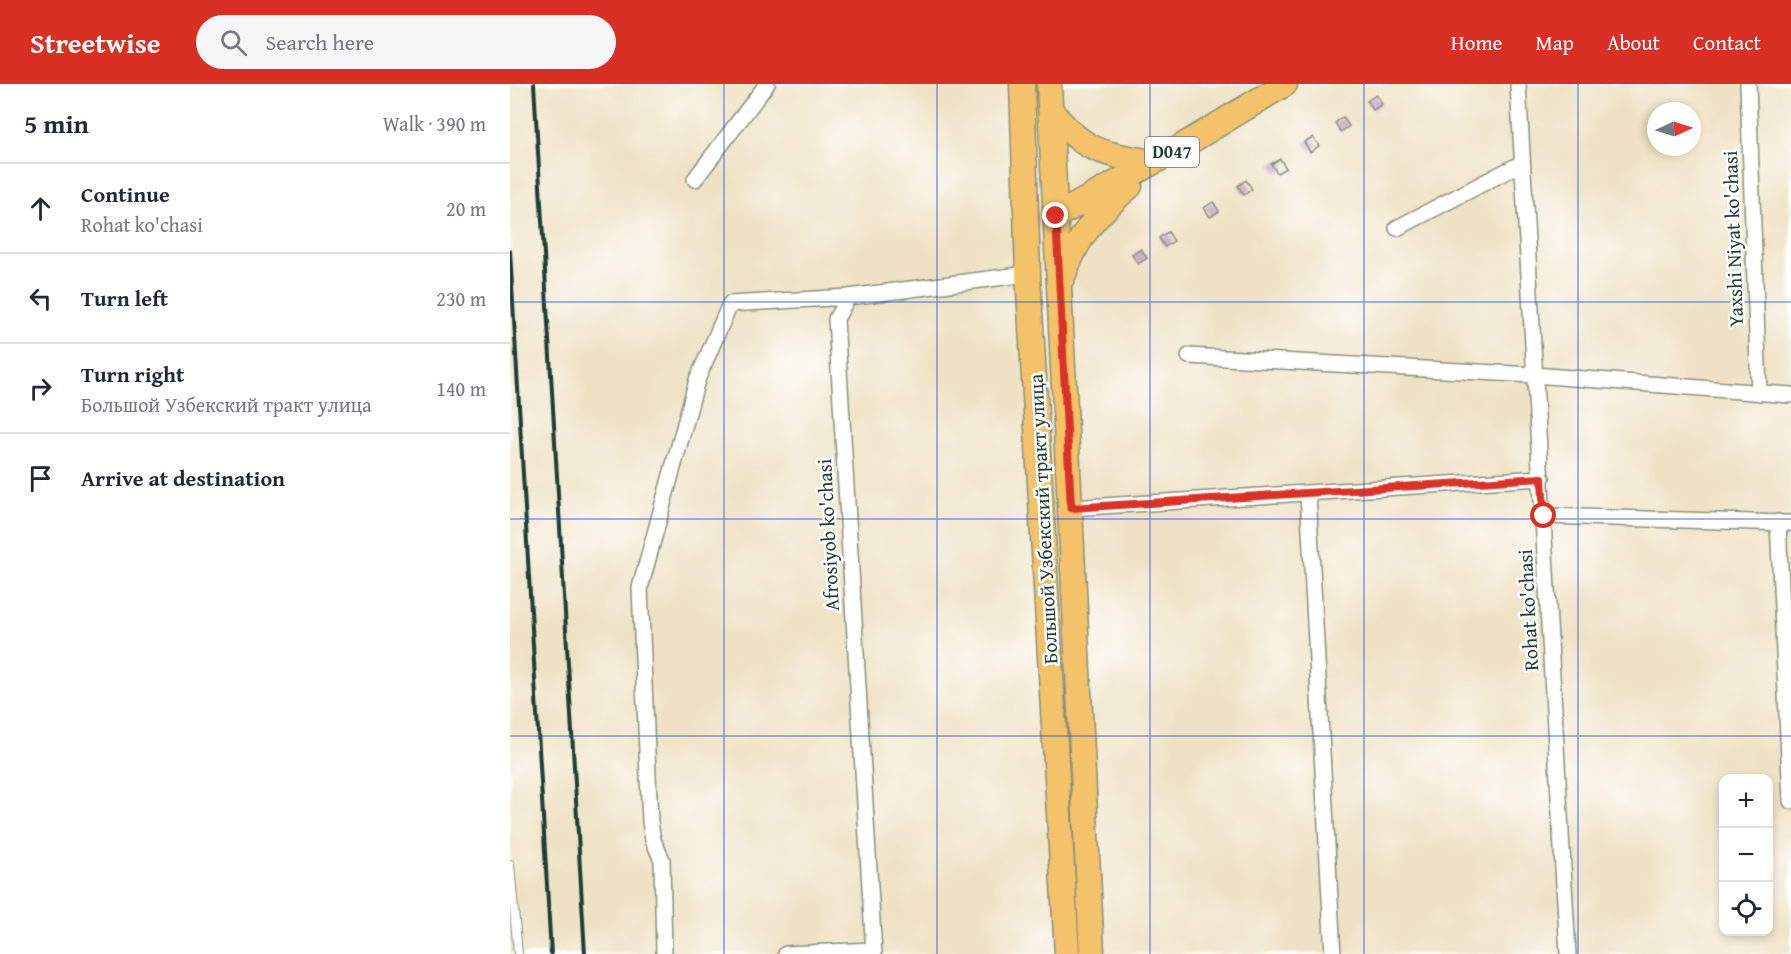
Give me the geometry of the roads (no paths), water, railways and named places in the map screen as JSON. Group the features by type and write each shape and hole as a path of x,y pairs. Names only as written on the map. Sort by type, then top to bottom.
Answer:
{"main road":[{"name":"Большой Узбекский тракт улица","path":"1022,84 1028,274 1067,954"},
{"name":"Большой Узбекский тракт улица","path":"1049,84 1092,954"},
{"name":"D047","path":"1056,216 1286,84"},
{"name":"D047","path":"1050,110 1068,133 1085,146 1110,155 1158,159"},
{"name":"D047","path":"1060,288 1073,247 1090,224 1158,159"}],"street":[{"path":"695,179 766,84"},
{"name":"Rohat ko'chasi","path":"1518,84 1568,954"},
{"name":"Yaxshi Niyat ko'chasi","path":"1748,84 1759,393"},
{"path":"1397,228 1522,163"},
{"path":"664,954 662,860 653,840 650,822 640,588 697,380 730,304 848,297 1028,274"},
{"name":"Afrosiyob ko'chasi","path":"848,297 836,319 874,952"},
{"path":"1189,356 1534,375 1791,395"},
{"path":"1071,508 1542,478"},
{"path":"1308,494 1333,954"},
{"path":"1544,516 1784,523 1791,801"},
{"path":"786,954 874,952"}],"lane":[{"path":"510,865 518,954"}],"railway":[{"path":"534,84 585,954"},
{"path":"510,251 551,954"}]}
